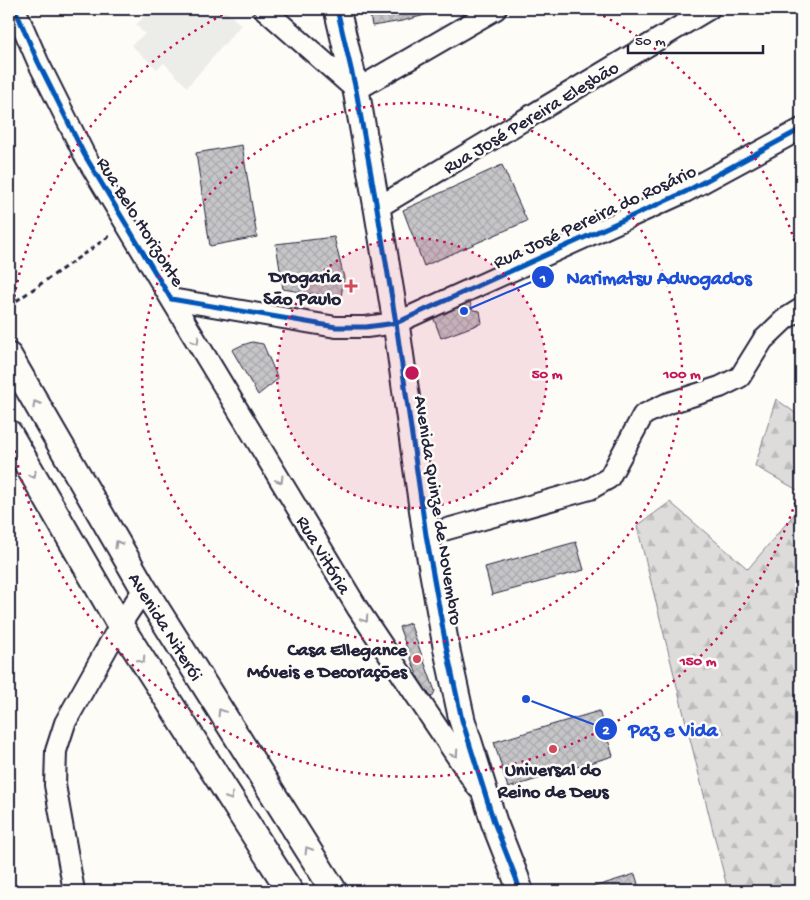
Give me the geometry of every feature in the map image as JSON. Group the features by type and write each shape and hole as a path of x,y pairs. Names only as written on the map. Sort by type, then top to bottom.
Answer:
{"main road":[{"name":"Avenida Quinze de Novembro","path":"337,9 356,90 377,208 396,323 426,534 462,720 494,822 520,891"},
{"name":"Avenida Niterói","path":"9,356 144,589 334,891"},
{"name":"Avenida Niterói","path":"9,433 120,625 290,891"}],"street":[{"name":"Rua Belo Horizonte","path":"15,9 38,62 84,154 171,299 336,327 366,327 396,323"},
{"path":"264,9 356,90 496,9"},
{"name":"Rua José Pereira Elesbão","path":"377,208 709,9"},
{"name":"Rua José Pereira do Rosário","path":"396,323 685,192 801,129"},
{"name":"Rua Vitória","path":"171,299 358,609 488,803"},
{"path":"426,534 590,489 609,478 643,415 666,404 720,387 740,377 763,340 785,319 801,309"},
{"path":"74,891 55,785 56,751 65,723 120,625 144,589"}],"shaded area":[{"path":"151,9 224,9 241,25 187,87 164,63 157,69 131,45 145,34 136,25"}],"green space":[{"path":"776,399 801,417 801,492 755,466"},
{"path":"670,502 748,569 801,506 801,891 728,891 637,526"}],"building":[{"path":"369,9 432,9 433,13 372,26"},
{"path":"242,145 257,237 210,246 196,153"},
{"path":"502,165 527,221 424,266 403,210"},
{"path":"334,237 344,278 341,297 283,289 276,244"},
{"path":"468,298 473,310 480,311 482,323 441,338 432,314"},
{"path":"252,342 263,344 278,379 258,395 232,350"},
{"path":"576,542 584,570 492,595 485,567"},
{"name":"Casa Ellegance Móveis e Decorações","path":"410,623 435,691 432,697 424,693 399,627"},
{"name":"Universal do Reino de Deus","path":"599,711 613,756 508,788 494,742"},
{"path":"635,874 640,891 581,891"}],"cycle path":[{"path":"15,9 38,62 84,154 171,299 336,327 366,327 396,323 685,192 801,129"},
{"path":"337,9 356,90 377,208 396,323 426,535 446,646 462,720 494,822 520,891"}],"place":[{"name":"Drogaria São Paulo","path":"351,286"},
{"name":"Narimatsu Advogados","path":"464,311"},
{"name":"Casa Ellegance Móveis e Decorações","path":"417,659"},
{"name":"Paz e Vida","path":"526,699"},
{"name":"Universal do Reino de Deus","path":"553,749"}]}
